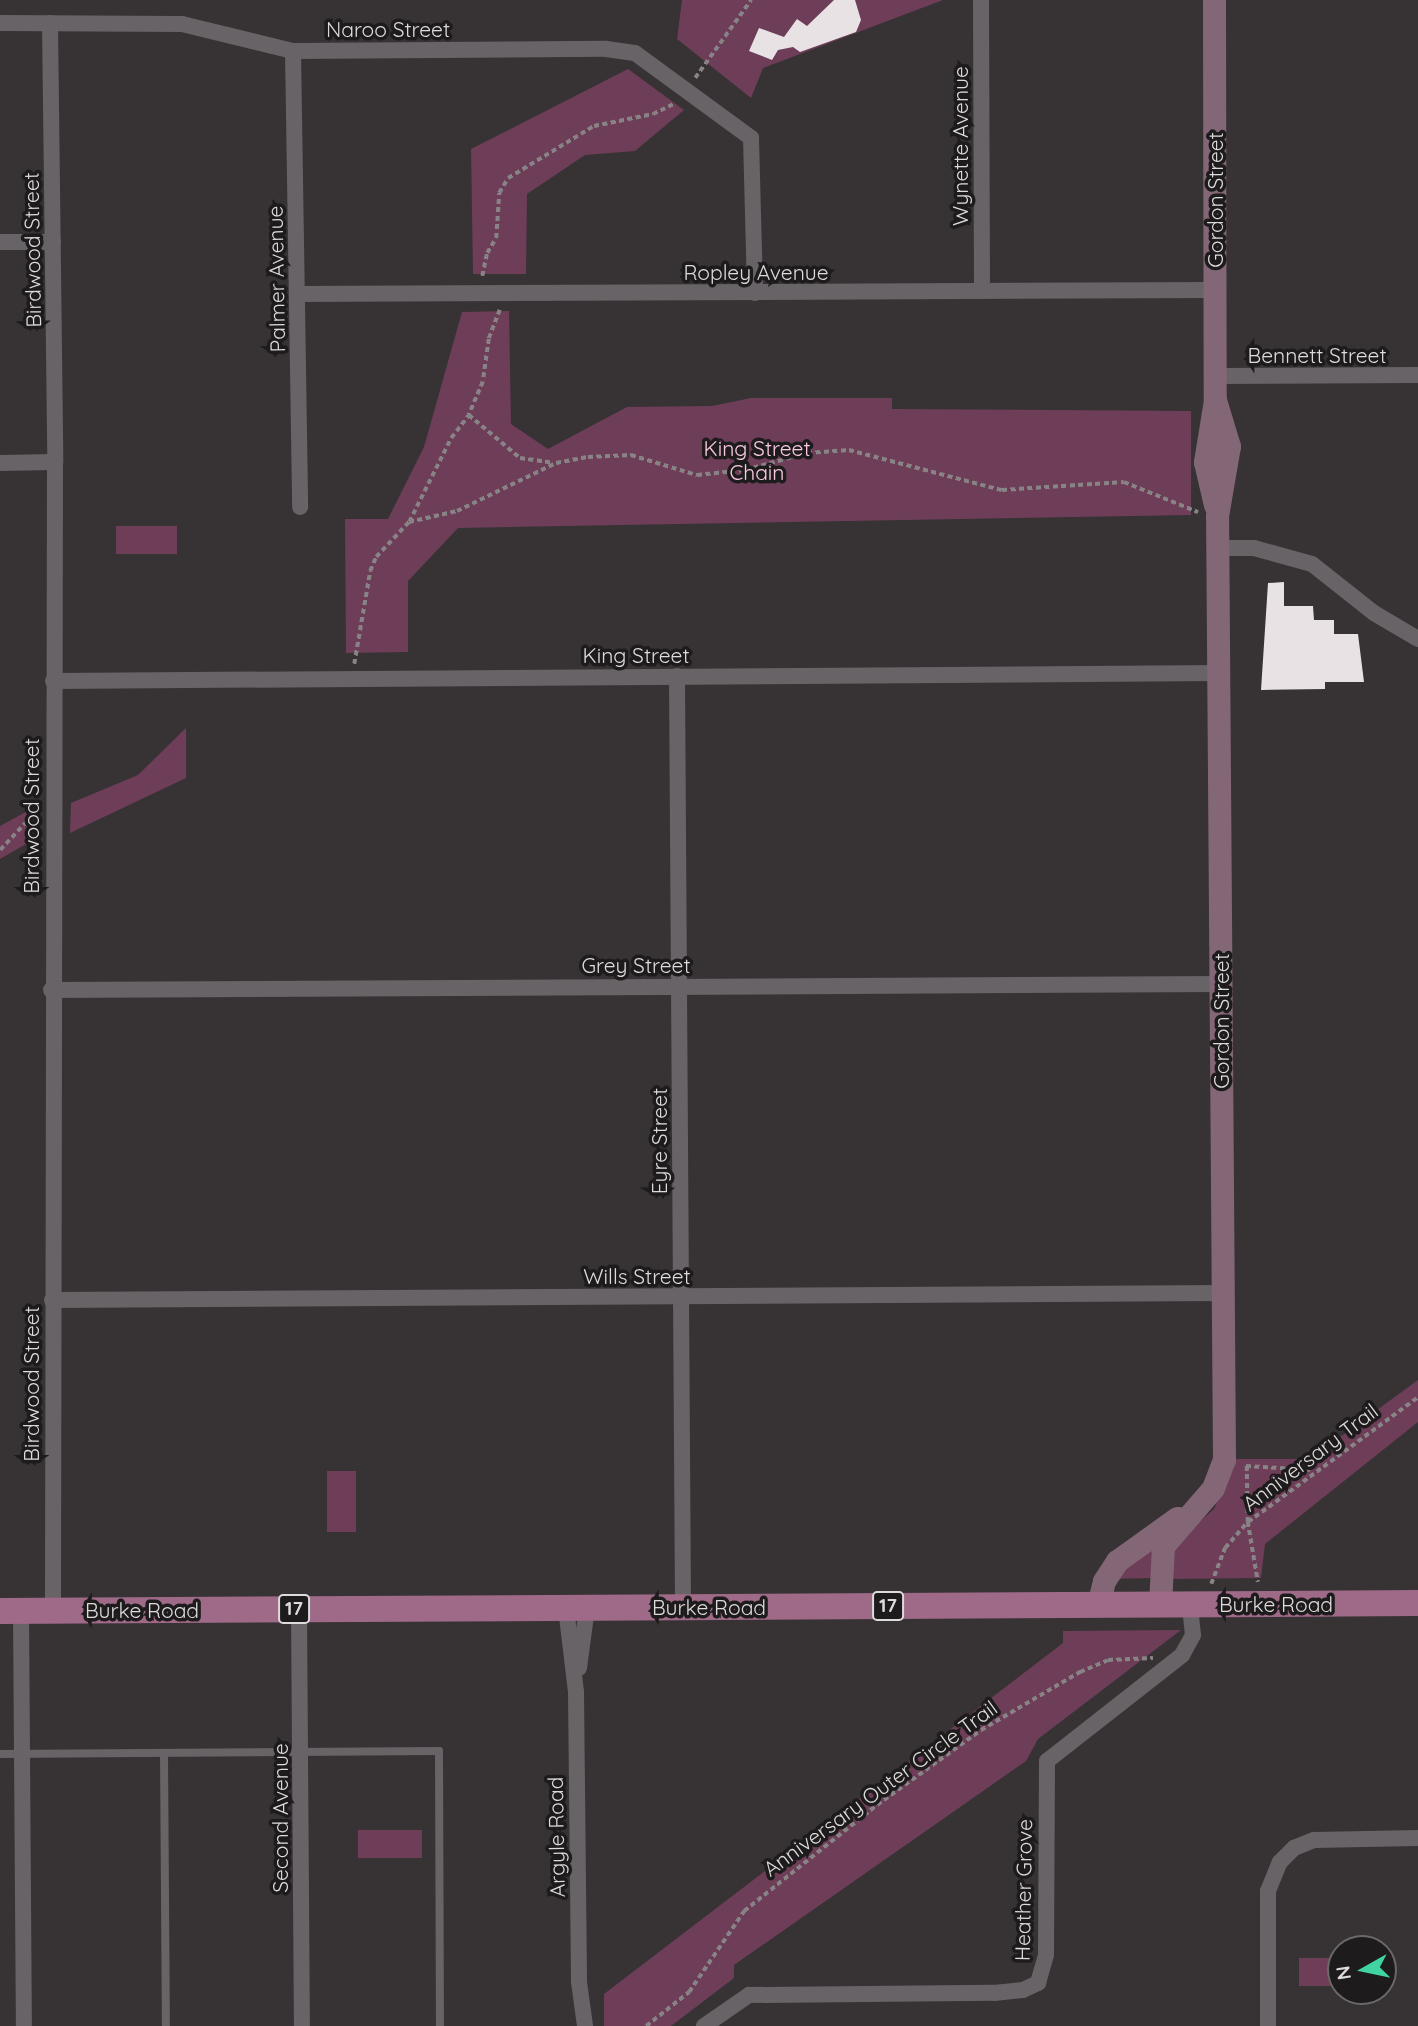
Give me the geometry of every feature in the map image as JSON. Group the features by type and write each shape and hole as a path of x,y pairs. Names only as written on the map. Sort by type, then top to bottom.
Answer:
{"main road":[{"name":"Burke Road","path":"11,1611 1418,1603"}],"street":[{"name":"Wynette Avenue","path":"981,0 982,291"},
{"name":"Gordon Street","path":"1160,1605 1163,1546 1187,1514 1213,1488 1224,1460 1217,516 1229,446 1215,400 1213,0"},
{"name":"Naroo Street","path":"0,23 182,24 293,51 619,50 646,59 751,138 755,293"},
{"name":"Birdwood Street","path":"50,23 55,462 51,814 53,1611"},
{"name":"Palmer Avenue","path":"293,51 300,507"},
{"path":"0,242 52,242"},
{"name":"Ropley Avenue","path":"297,294 1215,290"},
{"name":"Bennett Street","path":"1215,376 1418,375"},
{"path":"0,463 55,462"},
{"path":"1218,548 1254,548 1312,564 1374,613 1418,639"},
{"name":"King Street","path":"53,681 1219,673"},
{"name":"Eyre Street","path":"677,676 683,1607"},
{"name":"Grey Street","path":"51,989 1221,984"},
{"name":"Wills Street","path":"52,1300 1223,1293"},
{"name":"Gordon Street","path":"1098,1605 1104,1581 1117,1562 1164,1525 1187,1514"},
{"path":"1182,1655 1193,1635 1200,1604"},
{"name":"Argyle Road","path":"576,1608 579,1982 585,2026"},
{"name":"Second Avenue","path":"299,1609 302,2026"},
{"path":"11,1611 22,1754 24,2026"},
{"name":"Heather Grove","path":"704,2026 749,1995 994,1993 1023,1990 1038,1983 1046,1955 1047,1761 1182,1655"},
{"path":"1268,2026 1268,1891 1280,1862 1294,1849 1314,1840 1418,1838"},
{"name":"Argyle Road","path":"573,2026 579,1982"}],"lane":[{"path":"0,1754 439,1751 440,2026"},
{"path":"164,1753 166,2026"}],"path":[{"path":"482,276 496,238 499,193 508,178 594,126 666,110 687,89 751,0"},
{"path":"356,656 370,571 376,557 409,522 451,438 469,415 483,382 489,339 500,310"},
{"path":"469,415 520,458 556,463 617,453 697,475 746,470 807,453 849,450 1002,489 1124,482 1190,510 1217,516"},
{"path":"409,522 480,502 556,463"},
{"path":"0,850 29,819 51,814"},
{"name":"Anniversary Trail","path":"1200,1604 1215,1566 1248,1522 1314,1470 1418,1397"},
{"path":"1224,1460 1247,1466 1314,1470"},
{"path":"1247,1466 1248,1522 1261,1604"},
{"name":"Anniversary Outer Circle Trail","path":"646,2026 689,1992 725,1935 763,1893 981,1730 1097,1664 1182,1655"}],"green space":[{"path":"682,0 943,0 763,68 751,98 677,39"},
{"path":"628,69 684,110 635,151 585,155 527,194 526,274 473,274 471,149"},
{"name":"King Street Chain","path":"509,311 511,424 548,449 627,407 712,406 751,398 892,398 892,409 1191,411 1191,515 458,528 408,581 408,652 346,653 345,519 388,519 424,447 462,312"},
{"path":"116,526 177,526 177,554 116,554"},
{"path":"186,728 186,778 70,833 71,803 138,775"},
{"path":"33,808 33,840 0,859 0,826"},
{"path":"1418,1380 1418,1422 1265,1544 1261,1578 1168,1579 1170,1548 1214,1509 1235,1459 1310,1459"},
{"path":"327,1471 356,1471 356,1532 327,1532"},
{"path":"1152,1538 1154,1578 1110,1579"},
{"path":"1181,1630 1038,1739 1026,1761 734,1965 734,1978 671,2026 604,2026 604,1994 1063,1643 1063,1631"},
{"path":"358,1830 422,1830 422,1858 358,1858"},
{"path":"1299,1958 1327,1958 1327,1986 1299,1986"}],"building":[{"path":"834,0 855,0 861,20 856,32 800,52 793,47 778,50 772,60 749,51 759,28 784,37 797,19 807,26"},
{"path":"1284,582 1284,606 1313,606 1314,620 1334,620 1334,634 1358,634 1364,682 1325,682 1325,689 1261,690 1268,583"}]}
